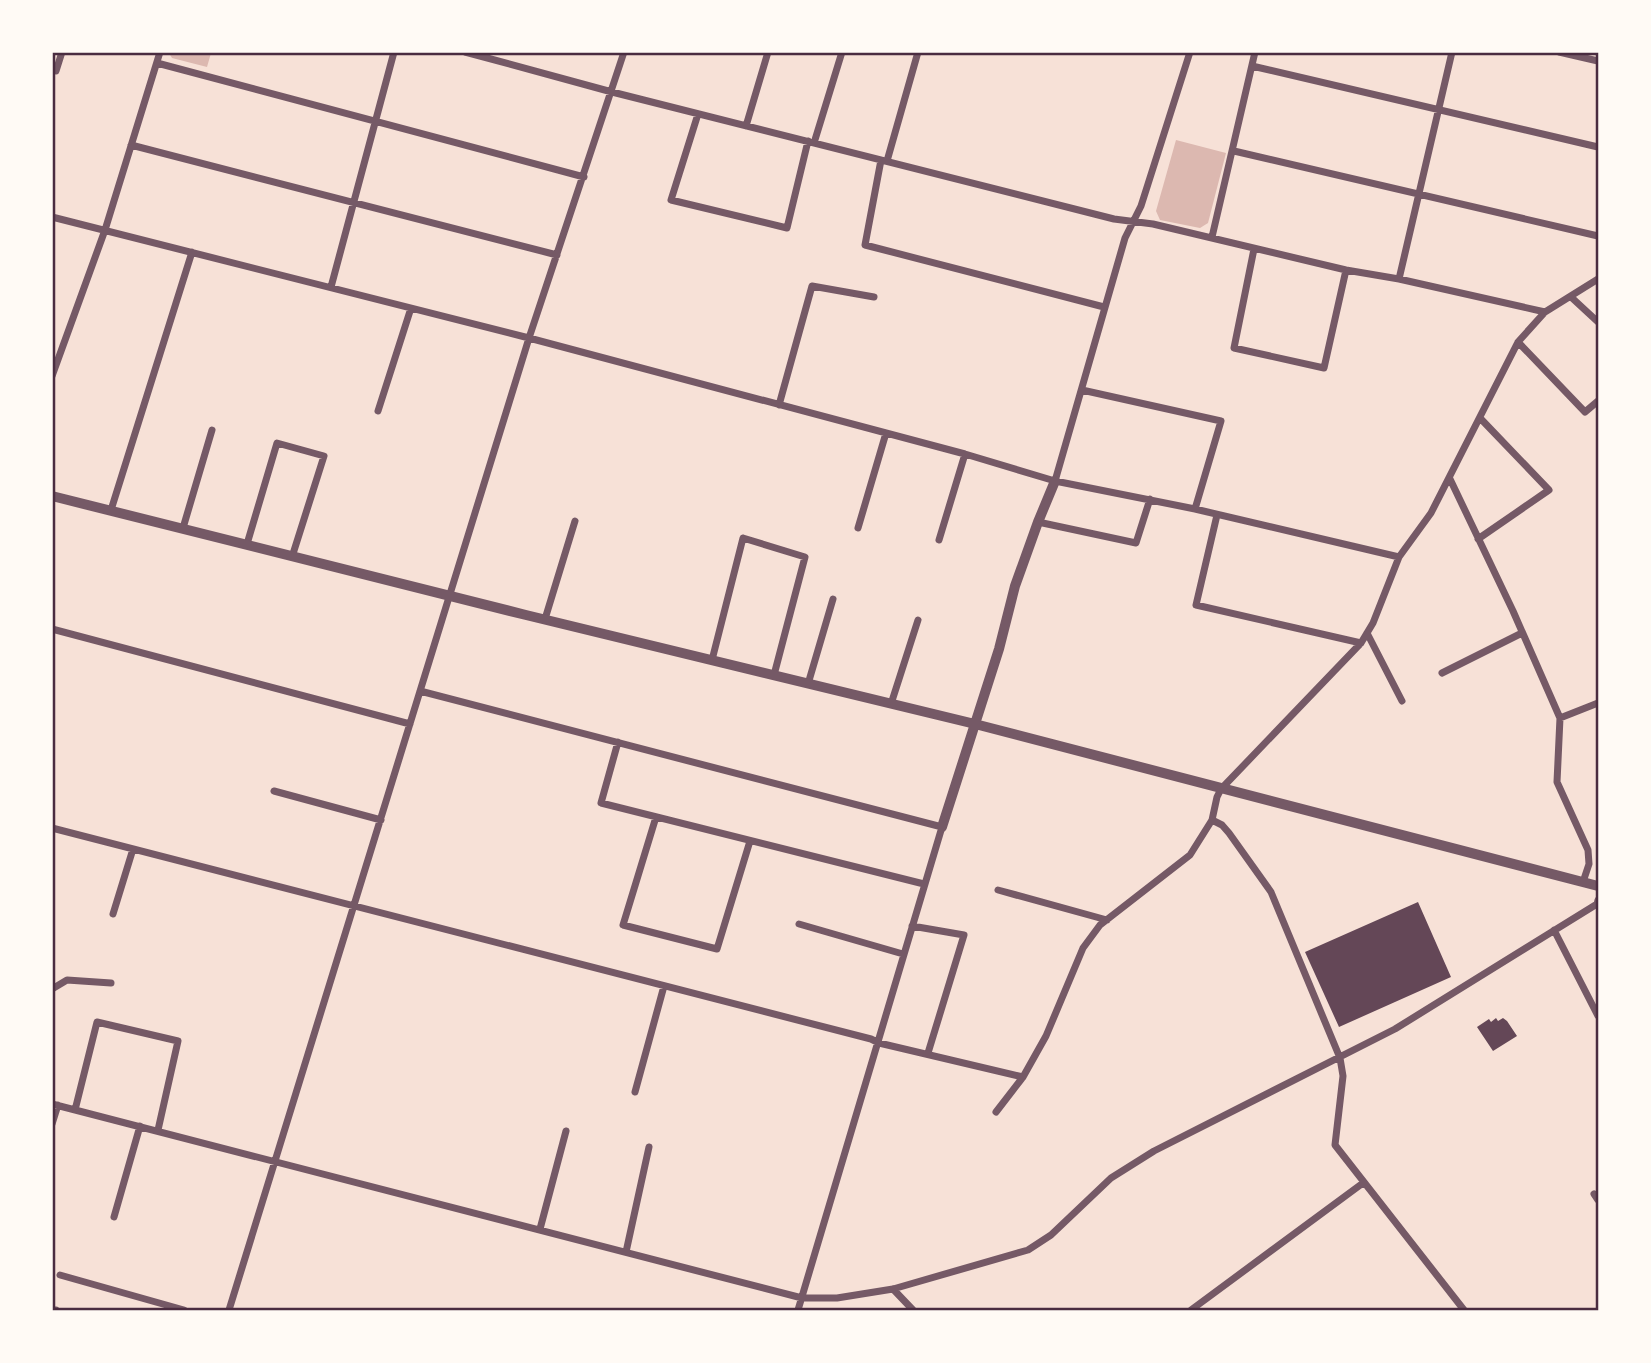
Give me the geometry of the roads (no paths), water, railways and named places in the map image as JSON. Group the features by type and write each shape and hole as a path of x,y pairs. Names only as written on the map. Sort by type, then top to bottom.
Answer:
{"street":[{"path":"56,71 62,52"},
{"path":"52,376 105,230 160,52"},
{"path":"331,287 394,52"},
{"path":"465,52 612,92 1114,219 1212,237 1346,270 1399,279 1545,312"},
{"path":"229,1311 529,338 624,52"},
{"path":"746,126 768,52"},
{"path":"698,114 671,200 787,228 811,142 842,52"},
{"path":"918,52 884,160 865,245 1104,307"},
{"path":"798,1311 1015,586 1055,481 1125,238 1141,206 1190,52"},
{"path":"1212,237 1255,52"},
{"path":"1399,279 1452,52"},
{"path":"1559,52 1598,61"},
{"path":"157,63 584,177"},
{"path":"1252,66 1598,147"},
{"path":"131,145 557,255"},
{"path":"1234,151 1598,236"},
{"path":"52,217 529,338 965,454 1055,481 1150,499 1399,557"},
{"path":"1254,249 1234,348 1324,368 1346,270"},
{"path":"111,510 192,252"},
{"path":"996,1112 1023,1077 1046,1036 1083,948 1100,925 1190,855 1212,820 1221,789 1362,643 1373,623 1399,557 1431,513 1450,479 1518,342 1545,312 1598,279"},
{"path":"779,405 812,285 874,297"},
{"path":"1571,297 1598,322"},
{"path":"378,411 411,308"},
{"path":"1518,342 1585,412 1598,401"},
{"path":"1082,390 1220,421 1195,509"},
{"path":"1478,539 1549,490 1480,418"},
{"path":"183,528 212,430"},
{"path":"858,528 886,433"},
{"path":"247,544 277,443 324,456 292,557"},
{"path":"939,540 965,454"},
{"path":"1450,479 1560,719 1557,782 1588,850 1589,864 1583,882"},
{"path":"52,496 975,724 1598,886"},
{"path":"1038,522 1136,543 1150,499"},
{"path":"1217,514 1196,605 1362,643"},
{"path":"544,619 575,521"},
{"path":"712,660 743,538 805,557 774,675"},
{"path":"808,684 833,599"},
{"path":"891,704 918,620"},
{"path":"52,629 410,724"},
{"path":"1367,633 1402,701"},
{"path":"1442,673 1522,633"},
{"path":"420,691 942,827"},
{"path":"1560,719 1598,703"},
{"path":"618,742 601,803 924,884"},
{"path":"274,791 381,820"},
{"path":"656,817 623,925 717,949 750,841"},
{"path":"1212,820 1222,825 1229,833 1271,892 1340,1058 1343,1076 1335,1145 1464,1311"},
{"path":"53,829 872,1039 879,1043 1023,1077"},
{"path":"113,915 133,849"},
{"path":"998,890 1107,920"},
{"path":"52,1124 55,1105 802,1298 837,1298 893,1289 1028,1250 1051,1235 1111,1178 1154,1150 1340,1058 1434,1006 1597,904 1598,900"},
{"path":"799,924 903,954"},
{"path":"912,926 964,935 928,1053"},
{"path":"1554,930 1598,1016"},
{"path":"52,989 67,980 111,982"},
{"path":"635,1092 664,986"},
{"path":"75,1110 97,1022 178,1041 158,1130"},
{"path":"114,1217 140,1126"},
{"path":"540,1230 566,1131"},
{"path":"626,1252 649,1147"},
{"path":"1191,1311 1363,1183"},
{"path":"60,1275 184,1311"},
{"path":"893,1289 913,1311"}]}
